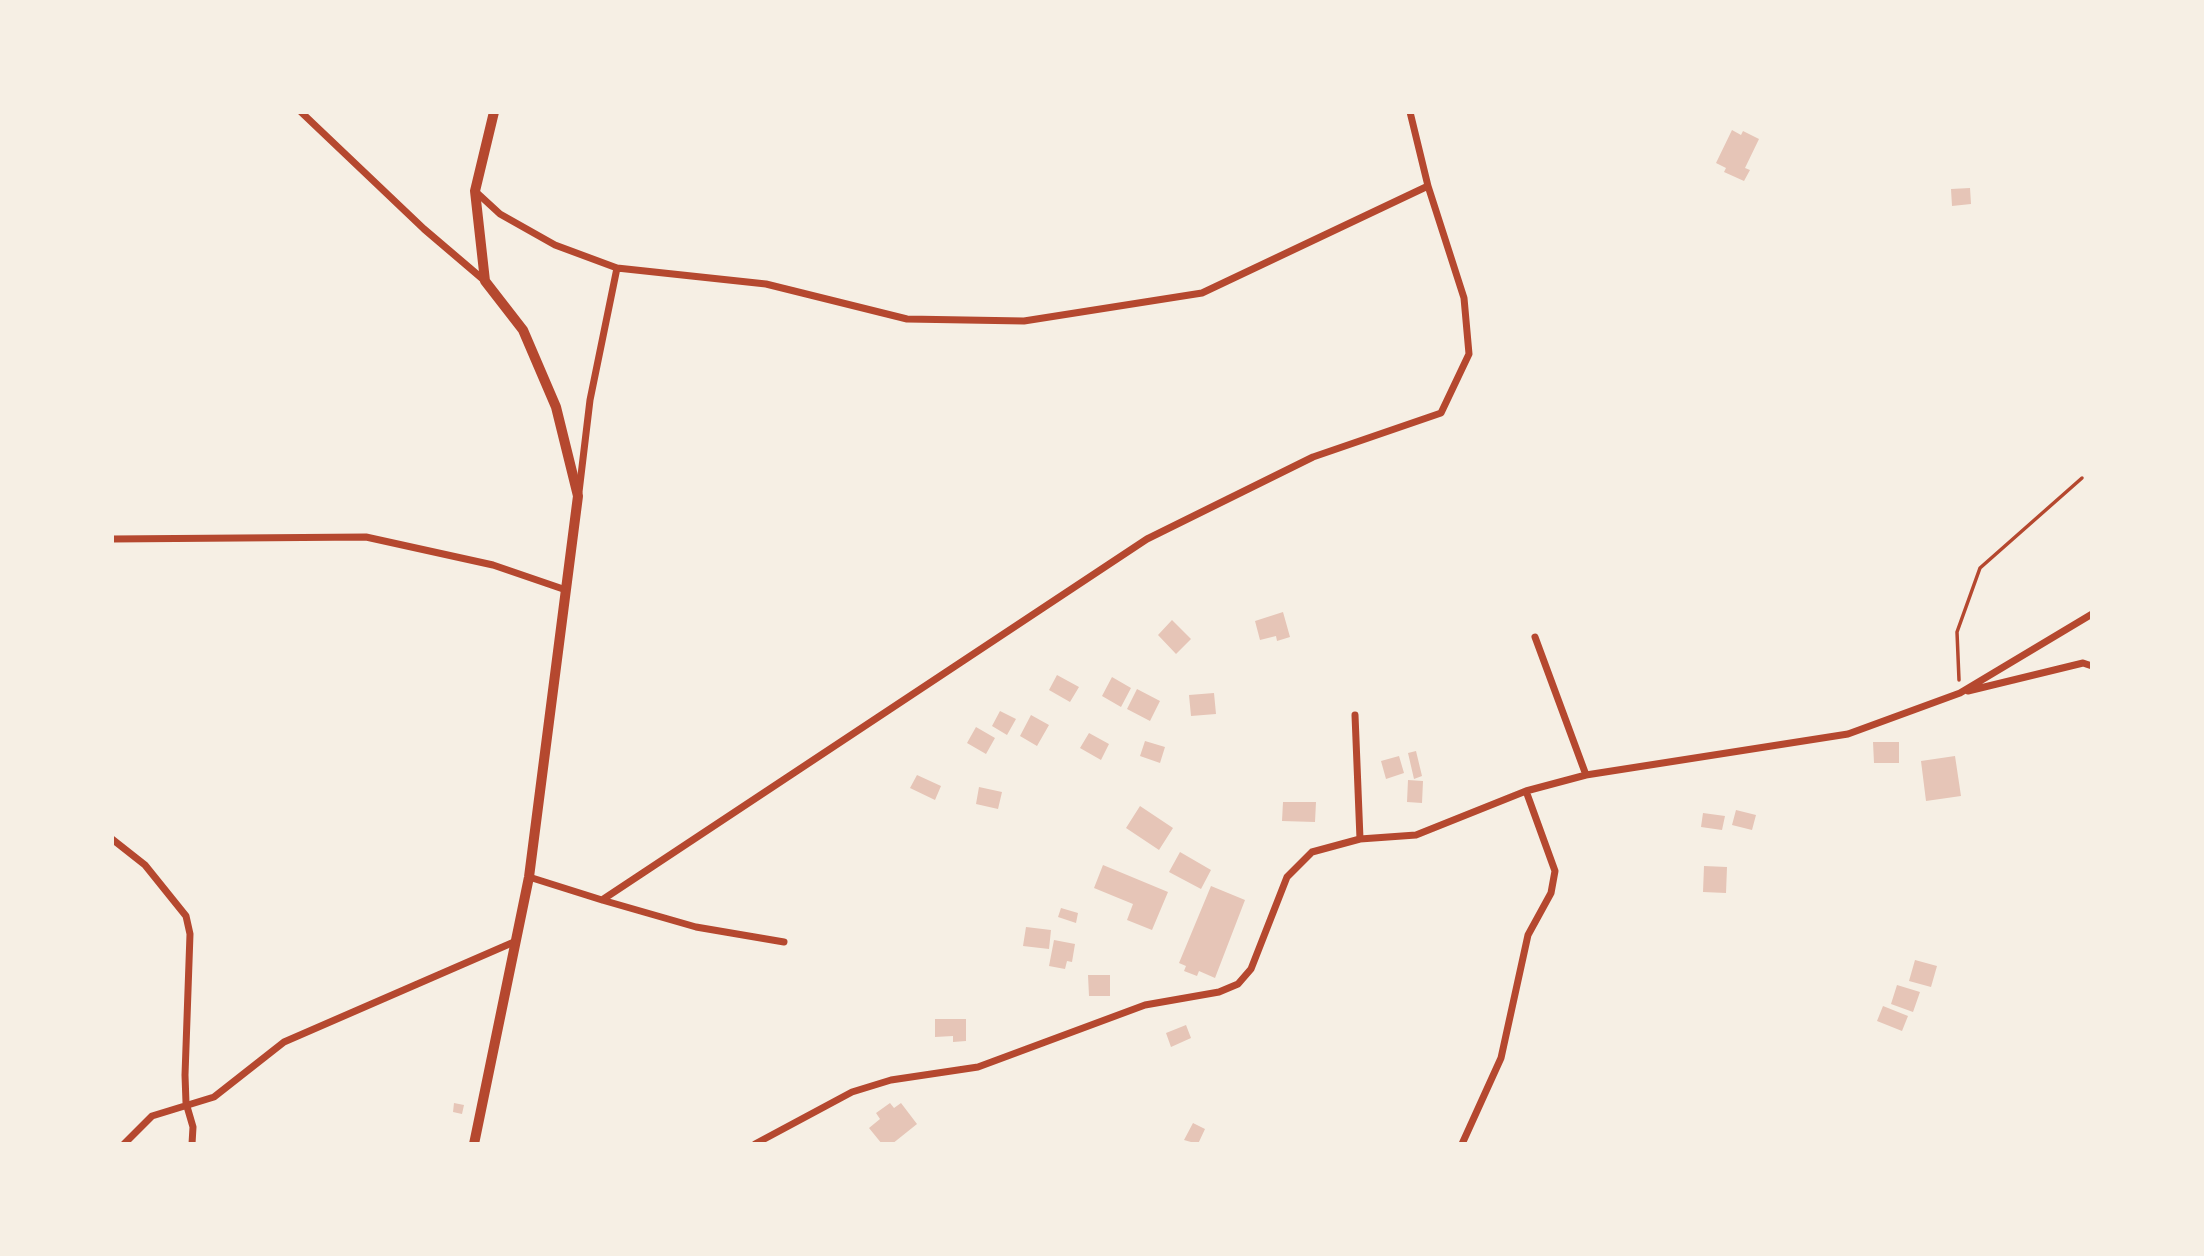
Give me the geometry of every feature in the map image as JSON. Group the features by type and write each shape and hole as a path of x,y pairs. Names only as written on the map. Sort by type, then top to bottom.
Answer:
{"street":[{"path":"301,112 424,229 485,281 523,330 556,407 578,496"},
{"path":"485,281 475,191 494,112"},
{"path":"602,900 1147,539 1313,457 1441,413 1469,354 1464,298 1428,186 1410,112"},
{"path":"475,191 500,214 555,245 617,268 766,284 908,318 1024,321 1202,293 1428,186"},
{"path":"474,1144 529,877 590,400 617,268"},
{"path":"112,539 366,537 493,565 566,590"},
{"path":"1960,693 2092,614"},
{"path":"1535,637 1586,775"},
{"path":"755,1144 852,1092 891,1080 978,1066 1145,1005 1219,992 1238,984 1251,969 1287,877 1312,852 1360,839 1416,835 1526,791 1586,775 1848,734 1960,693 2083,663 2092,666"},
{"path":"1355,715 1360,839"},
{"path":"1462,1144 1501,1058 1528,935 1551,893 1555,871 1526,791"},
{"path":"112,839 145,866 186,916 190,934 187,1103 193,1127 192,1144"},
{"path":"529,877 696,927 784,942"},
{"path":"124,1144 152,1116 187,1103 214,1097 284,1042 514,942"}],"path":[{"path":"1960,693 1957,632 1980,568 2082,478"}],"building":[{"path":"1732,130 1741,135 1743,131 1759,139 1745,168 1750,170 1744,181 1724,172 1726,168 1716,163"},
{"path":"1970,188 1971,204 1952,206 1951,189"},
{"path":"1283,612 1290,637 1277,641 1276,636 1260,640 1255,621"},
{"path":"1172,620 1191,639 1176,654 1158,635"},
{"path":"1057,675 1079,687 1070,702 1049,690"},
{"path":"1112,677 1131,688 1121,707 1102,696"},
{"path":"1137,689 1160,701 1150,721 1127,709"},
{"path":"1214,693 1216,714 1191,716 1189,695"},
{"path":"1000,711 1016,719 1007,735 992,726"},
{"path":"1031,715 1049,725 1037,746 1020,736"},
{"path":"976,727 995,738 986,754 967,743"},
{"path":"1089,733 1109,744 1101,760 1080,748"},
{"path":"1145,741 1165,747 1160,763 1140,756"},
{"path":"1873,742 1899,742 1899,763 1874,763"},
{"path":"1416,751 1422,776 1414,779 1408,753"},
{"path":"1399,756 1404,773 1386,779 1381,761"},
{"path":"1955,756 1961,796 1926,801 1921,761"},
{"path":"917,775 941,786 935,800 910,788"},
{"path":"1408,780 1423,781 1422,803 1407,802"},
{"path":"979,787 1002,792 998,809 976,804"},
{"path":"1283,802 1316,802 1315,822 1282,821"},
{"path":"1140,806 1173,828 1159,850 1126,828"},
{"path":"1736,810 1756,815 1752,830 1732,825"},
{"path":"1703,813 1725,816 1722,830 1701,827"},
{"path":"1180,852 1211,870 1201,889 1169,872"},
{"path":"1103,865 1168,892 1152,930 1127,920 1133,904 1094,888"},
{"path":"1704,866 1727,867 1726,893 1703,892"},
{"path":"1211,886 1245,900 1215,978 1199,971 1197,976 1184,971 1186,966 1179,963"},
{"path":"1061,908 1078,913 1076,923 1058,917"},
{"path":"1026,927 1051,930 1049,949 1023,946"},
{"path":"1054,940 1075,944 1072,962 1067,961 1065,969 1049,966"},
{"path":"1915,960 1937,966 1931,987 1909,981"},
{"path":"1088,975 1110,975 1110,996 1089,996"},
{"path":"1897,985 1920,992 1913,1012 1891,1004"},
{"path":"1883,1006 1908,1016 1902,1031 1877,1021"},
{"path":"935,1019 966,1019 966,1041 953,1042 953,1036 935,1037"},
{"path":"1186,1025 1191,1038 1171,1047 1166,1033"},
{"path":"454,1103 464,1105 462,1114 453,1112"},
{"path":"890,1103 894,1108 901,1103 917,1124 892,1144 882,1144 869,1128 880,1119 876,1113"},
{"path":"1193,1123 1205,1129 1198,1144 1184,1140"}]}
